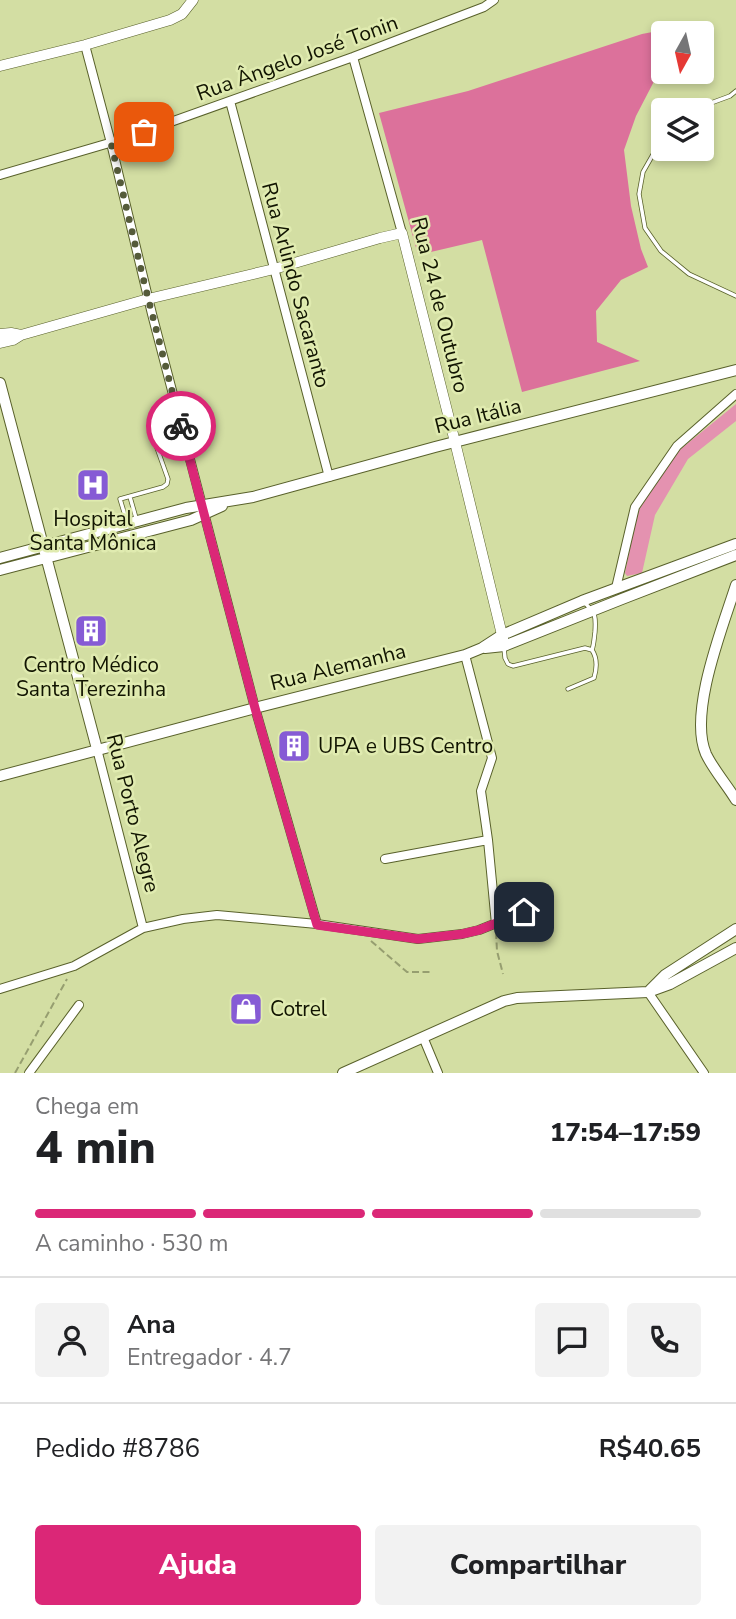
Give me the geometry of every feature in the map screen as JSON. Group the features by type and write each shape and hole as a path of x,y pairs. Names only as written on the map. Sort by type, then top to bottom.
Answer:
{"main road":[{"name":"Rua Itália","path":"0,558 45,552 736,370"},
{"name":"Rua Porto Alegre","path":"0,383 97,749"},
{"name":"Rua Itália","path":"0,569 132,522 204,510"},
{"name":"Rua Alemanha","path":"503,641 582,601 736,544"},
{"name":"Rua Alemanha","path":"0,776 465,655 593,611 736,555"},
{"path":"736,584 707,680 701,708 701,731 705,753 736,800"},
{"path":"648,992 665,975 736,929"},
{"path":"344,1073 504,1001 517,998 648,992 670,984 736,948"}],"street":[{"path":"0,65 85,45 170,20 182,14 193,0"},
{"name":"Rua Ângelo José Tonin","path":"0,175 111,143 230,101 484,7 494,0"},
{"path":"85,45 255,708 317,925"},
{"name":"Rua 24 de Outubro","path":"353,57 402,233 503,641"},
{"name":"Rua Arlindo Sacaranto","path":"230,101 329,477"},
{"path":"0,343 148,299 274,270 402,233"},
{"path":"0,334 21,335"},
{"path":"616,588 635,507 677,446 736,394"},
{"path":"465,655 492,758 481,792 496,924"},
{"name":"Rua Porto Alegre","path":"97,749 143,928"},
{"path":"385,859 488,840"},
{"path":"0,989 74,966 143,928 183,919 217,915 418,939 462,934 524,912"},
{"path":"648,992 704,1073"},
{"path":"29,1073 79,1004"},
{"path":"422,1037 438,1073"}],"lane":[{"path":"714,102 736,91"},
{"path":"651,158 643,172 639,194 645,228 661,251 689,274 736,296"},
{"path":"132,522 120,499 163,488 167,484 168,479 157,448"},
{"path":"130,497 132,522"},
{"path":"582,601 593,611 596,618 592,650"},
{"path":"503,641 505,658 508,664 513,666 585,648 592,650 596,656 597,670 594,678 568,689"}],"path":[{"path":"496,924 497,951 503,974"},
{"path":"360,932 407,972 432,972"},
{"path":"15,1073 74,966"}],"shaded area":[{"path":"651,32 653,84 636,116 624,150 631,206 648,267 621,280 596,311 597,342 640,361 522,392 482,240 418,255 379,113 468,91"},
{"path":"736,404 736,421 688,459 655,515 642,573 627,576 625,573 640,508 677,452"}],"way so far":[{"path":"144,132 111,143 181,426"}],"place":[{"name":"Hospital Santa Mônica","path":"93,485"},
{"name":"Centro Médico Santa Terezinha","path":"91,631"},
{"name":"UPA e UBS Centro","path":"294,746"},
{"name":"Cotrel","path":"246,1009"}],"route":[{"path":"181,426 255,708 317,925 418,939 479,930 524,912"}]}
